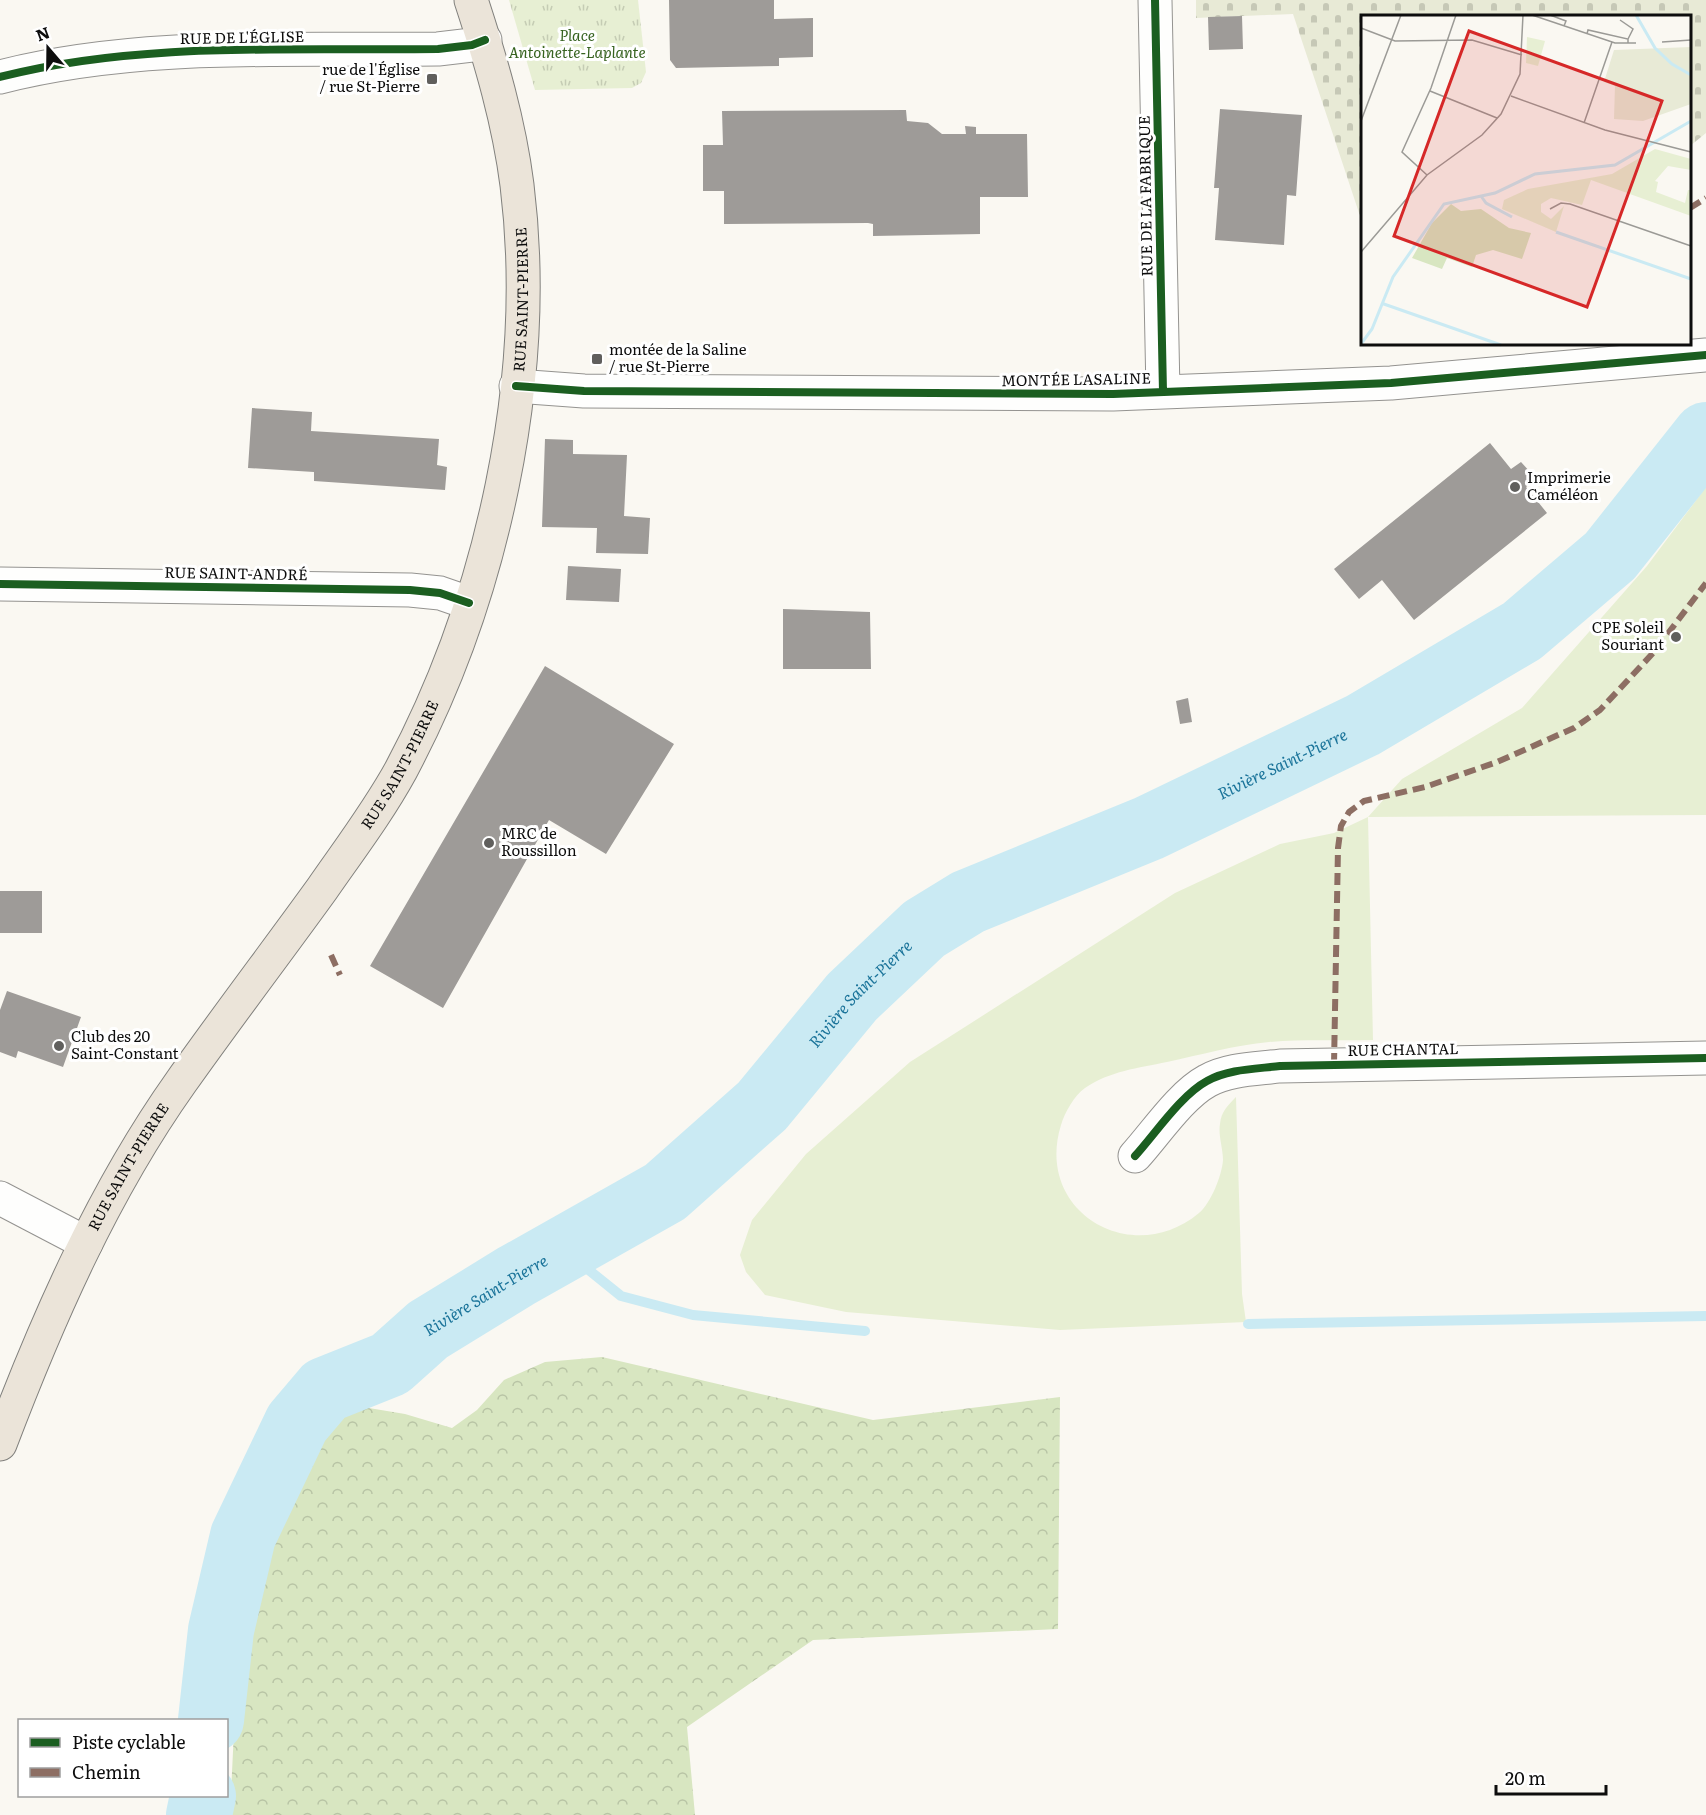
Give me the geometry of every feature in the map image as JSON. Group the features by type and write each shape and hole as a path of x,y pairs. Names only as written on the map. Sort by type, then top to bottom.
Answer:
{"main road":[{"name":"RUE SAINT-PIERRE","path":"0,1444 86,1243 138,1148 179,1084 381,803 430,709 469,603 492,526 516,386 521,302 517,190 503,106 485,40 471,0"}],"street":[{"name":"RUE DE LA FABRIQUE","path":"1155,0 1163,392"},
{"name":"RUE DE L'ÉGLISE","path":"0,77 64,63 127,55 438,49 472,45 485,40"},
{"name":"MONTÉE LASALINE","path":"516,386 584,391 992,395 1163,392 1441,380 1706,355"},
{"name":"RUE SAINT-ANDRÉ","path":"0,584 410,590 440,593 469,603"},
{"name":"RUE CHANTAL","path":"1135,1156 1188,1096 1206,1082 1226,1074 1250,1069 1280,1066 1706,1058"},
{"path":"0,1198 86,1243"}],"green space":[{"name":"Place Antoinette-Laplante","path":"509,0 638,0 646,72 641,83 632,88 535,90"},
{"path":"1196,0 1706,0 1706,133 1691,145 1691,15 1361,15 1361,219 1293,14 1196,18"},
{"path":"1706,487 1706,815 1368,817 1402,779 1522,708 1647,566"},
{"path":"1368,817 1373,1040 1256,1043 1124,1071 1095,1082 1081,1091 1070,1105 1061,1125 1056,1156 1062,1183 1075,1206 1095,1223 1119,1233 1145,1235 1173,1229 1199,1213 1208,1203 1218,1181 1223,1160 1220,1133 1222,1116 1236,1097 1242,1294 1246,1322 1060,1330 846,1312 765,1295 746,1272 740,1255 752,1220 806,1154 910,1062 1175,893 1280,844 1334,833"},
{"path":"602,1357 873,1420 1060,1397 1058,1629 813,1640 687,1727 695,1815 230,1815 235,1709 255,1602 286,1504 314,1444 351,1405 405,1414 452,1428 477,1410 504,1380 545,1362"}],"building":[{"path":"669,0 774,0 774,19 813,18 813,57 779,58 779,66 676,68 670,60"},
{"path":"1242,16 1243,49 1209,50 1208,17"},
{"path":"1220,109 1302,115 1296,196 1287,195 1284,245 1215,240 1219,188 1214,188"},
{"path":"906,110 907,121 928,123 942,134 966,134 965,126 976,127 976,134 1027,134 1028,197 980,197 980,234 873,236 873,224 868,223 724,224 724,191 703,191 703,145 723,145 722,111"},
{"path":"252,408 312,412 311,431 439,439 437,465 447,467 445,490 314,481 314,472 248,468"},
{"path":"545,439 573,440 573,454 627,455 624,516 650,518 648,554 596,553 597,528 542,527"},
{"path":"1490,443 1511,469 1521,462 1536,479 1526,487 1547,513 1414,620 1382,580 1359,599 1334,569"},
{"path":"568,566 621,569 619,602 566,600"},
{"path":"783,609 870,612 871,669 783,669"},
{"name":"MRC de Roussillon","path":"545,666 674,744 606,854 549,820 443,1008 370,966"},
{"path":"1188,698 1192,722 1180,724 1176,701"},
{"path":"0,891 42,891 42,933 0,933"},
{"path":"7,991 81,1017 63,1067 18,1051 16,1058 0,1052 0,1010"}],"waterway":[{"name":"Rivière Saint-Pierre","path":"211,1719 221,1630 243,1536 297,1423 325,1390 390,1364 428,1330 516,1276 665,1192 762,1106 852,997 924,929 968,902 1149,828 1363,725 1522,631 1610,556 1706,435"},
{"path":"564,1250 621,1296 693,1315 865,1331"},
{"path":"1248,1324 1706,1316"},
{"name":"Rivière Saint-Pierre","path":"199,1815 203,1797"}],"marked path":[{"path":"1691,207 1706,198"},
{"path":"1334,1065 1338,848 1341,826 1349,812 1364,801 1425,787 1497,762 1574,728 1600,710 1654,652 1706,583"},
{"path":"331,955 340,975"}],"cycle path":[{"path":"1155,0 1163,392"},
{"path":"0,77 53,66 162,53 273,49 438,49 472,45 485,40"},
{"path":"516,386 584,391 1113,394 1391,383 1706,355"},
{"path":"0,584 410,590 440,593 469,603"},
{"path":"1135,1156 1178,1105 1197,1087 1215,1077 1242,1070 1280,1066 1706,1058"}],"place":[{"name":"rue de l'Église / rue St-Pierre","path":"432,79"},
{"name":"montée de la Saline / rue St-Pierre","path":"597,359"},
{"name":"Imprimerie Caméléon","path":"1515,487"},
{"name":"CPE Soleil Souriant","path":"1676,637"},
{"name":"MRC de Roussillon","path":"489,843"},
{"name":"Club des 20 Saint-Constant","path":"59,1046"}]}
